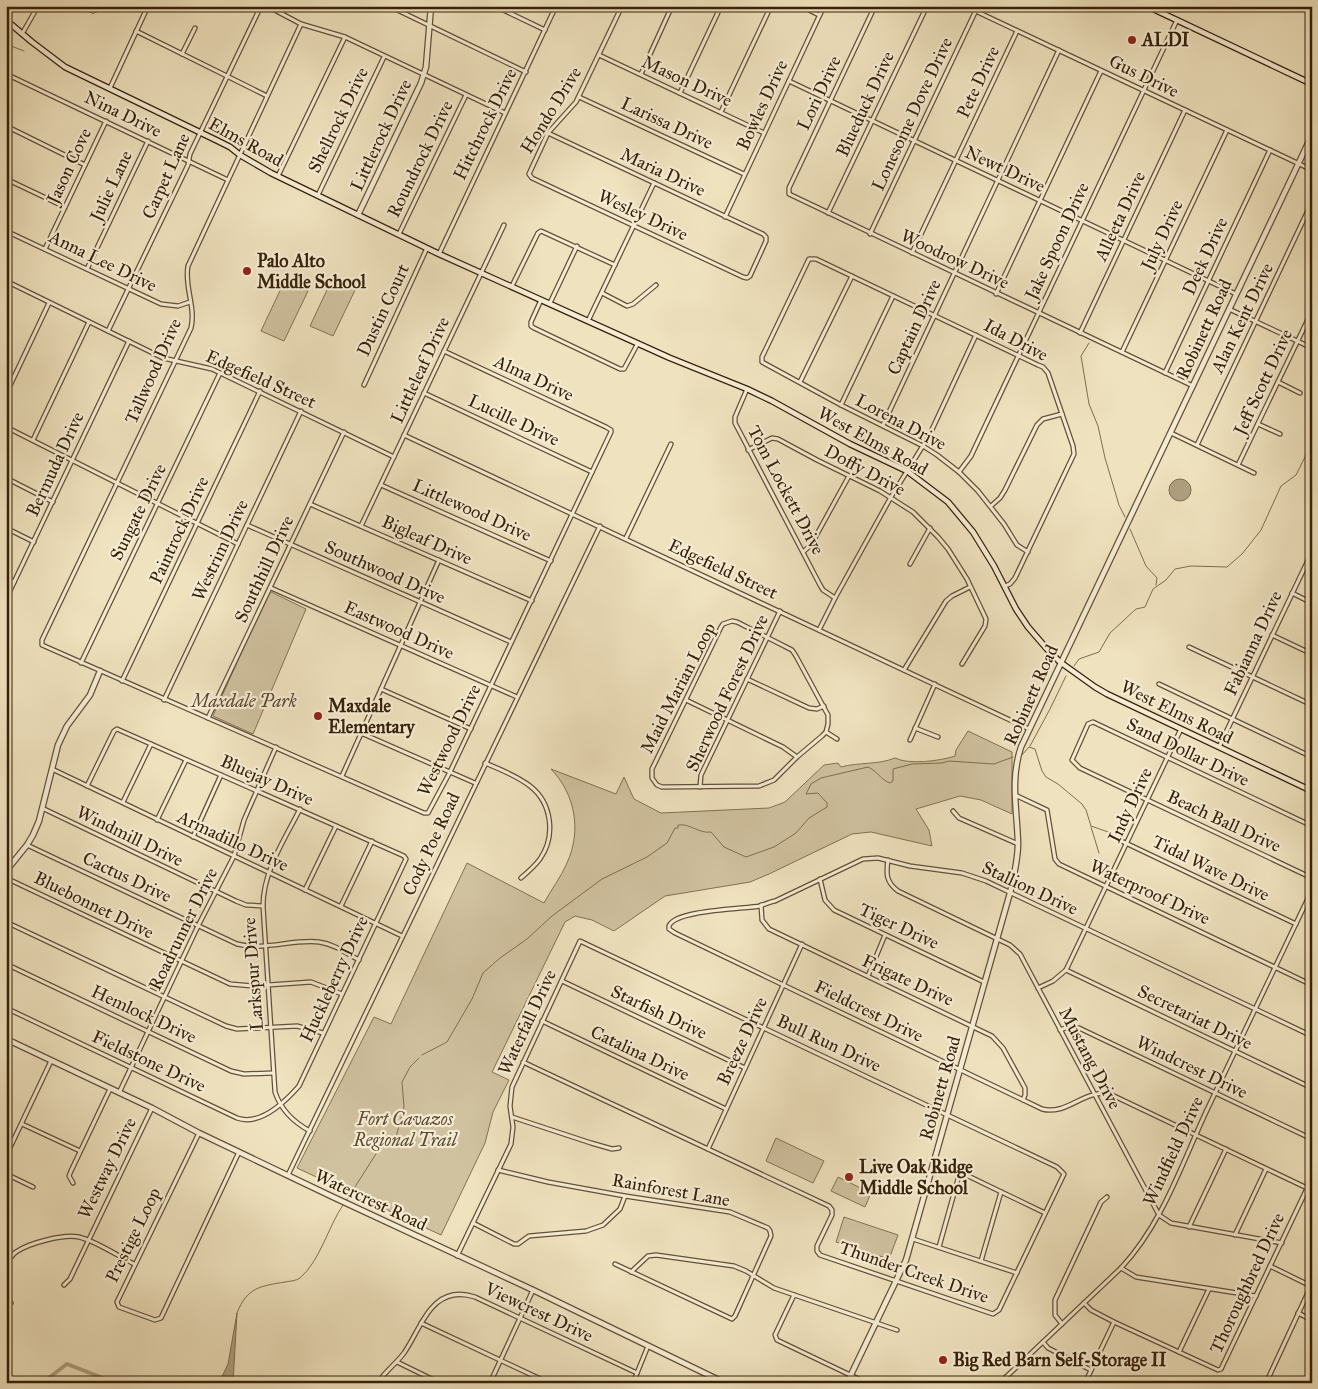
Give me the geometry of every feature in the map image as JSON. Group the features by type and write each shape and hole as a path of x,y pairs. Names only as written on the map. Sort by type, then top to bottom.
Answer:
{"street":[{"path":"22,34 38,6"},
{"path":"81,6 93,11 98,6"},
{"path":"110,89 148,6"},
{"name":"Carpet Lane","path":"108,331 200,132 262,6"},
{"path":"267,6 302,24 344,38 505,113"},
{"path":"389,6 526,72"},
{"name":"Littlerock Drive","path":"358,215 424,75 431,6"},
{"path":"495,6 545,30"},
{"name":"Hitchrock Drive","path":"439,254 556,6"},
{"name":"Hondo Drive","path":"529,174 548,133 579,97 622,6"},
{"path":"640,74 672,6"},
{"path":"680,92 720,6"},
{"path":"721,112 771,6"},
{"path":"801,6 819,15"},
{"name":"Bowles Drive","path":"725,217 824,6"},
{"name":"Lori Drive","path":"788,193 875,6"},
{"name":"Blueduck Drive","path":"828,214 927,6"},
{"name":"Gus Drive","path":"965,6 1312,170"},
{"name":"Lonesome Dove Drive","path":"870,234 978,6"},
{"path":"1148,6 1312,84"},
{"name":"Elms Road","path":"6,20 65,67 230,147 240,155 318,196 481,273"},
{"name":"Jake Spoon Drive","path":"959,472 971,456 1177,20"},
{"name":"Tallwood Drive","path":"41,643 191,328 192,318 187,281 188,266 302,24"},
{"path":"182,54 195,28"},
{"path":"136,31 267,96"},
{"name":"Pete Drive","path":"912,253 1017,31"},
{"path":"278,176 344,38"},
{"name":"Captain Drive","path":"883,425 1059,50"},
{"name":"Mason Drive","path":"599,55 764,133"},
{"name":"Shellrock Drive","path":"318,196 384,57"},
{"path":"996,294 1101,70"},
{"name":"Nina Drive","path":"6,74 228,180"},
{"name":"Newt Drive","path":"788,82 1236,294"},
{"name":"Roundrock Drive","path":"399,234 466,95"},
{"name":"Larissa Drive","path":"579,97 744,174"},
{"name":"Alleeta Drive","path":"1080,333 1185,110"},
{"name":"Jason Cove","path":"45,249 106,121"},
{"path":"6,126 85,164"},
{"name":"July Drive","path":"1122,352 1227,130"},
{"name":"Maria Drive","path":"548,133 766,237 766,241 750,276 747,278"},
{"name":"Robinett Road","path":"847,1383 906,1260 1010,893 1017,866 1018,844 1014,794 1016,764 1029,729 1312,135"},
{"name":"Julie Lane","path":"87,269 148,141"},
{"name":"Deek Drive","path":"1165,373 1270,150"},
{"name":"Wesley Drive","path":"529,174 532,178 747,278"},
{"path":"6,179 65,207"},
{"path":"588,321 654,183"},
{"name":"Woodrow Drive","path":"788,193 828,214 1193,386"},
{"name":"Alan Kent Drive","path":"1197,445 1312,202"},
{"name":"Littleleaf Drive","path":"361,526 504,225"},
{"name":"Anna Lee Drive","path":"6,230 161,304 173,306 190,302"},
{"path":"512,286 538,233 541,231 615,265"},
{"path":"550,303 577,246"},
{"name":"Dustin Court","path":"364,385 427,248"},
{"name":"Ida Drive","path":"762,362 762,357 803,270 811,258 1038,364 1046,370 1073,446 1074,454 1015,578 1010,584 1005,586"},
{"name":"West Elms Road","path":"481,273 670,358 747,389 907,472 948,502 962,518 982,546 1016,609 1028,627 1060,662 1095,687 1312,791"},
{"path":"800,382 852,276"},
{"path":"6,290 8,282"},
{"name":"Edgefield Street","path":"8,282 163,358 205,367 220,373 394,457"},
{"path":"602,293 627,306 633,304 656,286"},
{"path":"841,405 893,296"},
{"path":"541,300 531,326 620,369 624,369 628,364 638,343"},
{"path":"6,394 50,302"},
{"path":"1229,309 1312,348"},
{"name":"Jeff Scott Drive","path":"1238,465 1312,311"},
{"path":"33,440 89,322"},
{"path":"819,630 892,497 924,446 976,335"},
{"name":"Bermuda Drive","path":"6,599 129,341"},
{"name":"Alma Drive","path":"444,351 611,431"},
{"name":"Lorena Drive","path":"762,362 841,405 924,446 959,472 991,506 1017,545 1028,552"},
{"name":"Sungate Drive","path":"81,663 220,373"},
{"path":"1278,382 1300,393"},
{"name":"Tom Lockett Drive","path":"747,389 734,420 748,450 823,590 835,598"},
{"name":"Paintrock Drive","path":"122,681 260,391"},
{"name":"Lucille Drive","path":"424,393 592,472"},
{"name":"Westrim Drive","path":"164,700 301,411"},
{"path":"991,506 1003,494 1037,425 1043,419 1062,414"},
{"path":"1258,424 1280,434"},
{"path":"6,427 238,544"},
{"name":"Westwood Drive","path":"41,643 45,648 276,747 426,814 431,810 450,772 611,431"},
{"name":"Southhill Drive","path":"208,718 344,432"},
{"path":"1170,432 1254,473"},
{"name":"Edgefield Street","path":"404,435 1029,729"},
{"name":"Doffy Drive","path":"748,450 768,439 775,438 892,497 930,528 948,549 986,616 986,623 962,664"},
{"path":"626,538 671,444"},
{"path":"803,552 814,539 849,476"},
{"path":"6,478 53,502"},
{"name":"Littlewood Drive","path":"381,485 550,561"},
{"name":"Bigleaf Drive","path":"310,504 532,601"},
{"name":"Southwood Drive","path":"247,525 512,643"},
{"name":"Cody Poe Road","path":"288,1175 600,526"},
{"path":"6,528 34,542"},
{"path":"910,564 930,528"},
{"name":"Fabianna Drive","path":"1219,747 1312,552"},
{"path":"342,776 439,560"},
{"path":"6,578 14,582"},
{"path":"904,670 946,601 970,587"},
{"name":"Eastwood Drive","path":"271,588 517,697"},
{"path":"1292,593 1312,603"},
{"name":"Sherwood Forest Drive","path":"700,787 701,775 780,611"},
{"name":"Maid Marian Loop","path":"732,621 737,622 786,646 796,656 824,706 828,719 826,732 796,756 774,780 765,785 700,787 658,785 652,778 652,769 686,700 723,624 732,621"},
{"path":"1272,635 1312,654"},
{"path":"1189,647 1312,705"},
{"path":"6,871 28,845 33,835 63,732 75,713 90,695 100,671"},
{"path":"747,679 808,708 817,709 824,706"},
{"path":"910,740 935,684"},
{"path":"1159,684 1312,757"},
{"path":"381,689 471,728"},
{"path":"686,700 796,756"},
{"name":"Sand Dollar Drive","path":"1072,760 1088,724 1093,722 1312,826"},
{"path":"915,728 938,737"},
{"name":"Indy Drive","path":"1038,988 1053,981 1066,970 1181,729"},
{"name":"Bluejay Drive","path":"87,786 116,730 372,841 404,856 406,859"},
{"path":"826,732 837,739"},
{"path":"361,733 476,783"},
{"path":"122,802 150,744"},
{"name":"Roadrunner Drive","path":"119,1093 198,926 234,856 244,820 276,747"},
{"path":"157,820 186,760"},
{"name":"Beach Ball Drive","path":"1072,760 1080,768 1312,878"},
{"path":"485,764 529,785 541,798 547,810 550,830 546,847 537,863 521,878"},
{"name":"Armadillo Drive","path":"52,770 402,936"},
{"path":"193,837 221,775"},
{"name":"Waterproof Drive","path":"1014,794 1047,810 1057,862 1312,985"},
{"name":"Windmill Drive","path":"42,808 215,892 246,905 263,906"},
{"name":"Larkspur Drive","path":"300,809 269,873 263,889 263,906 275,1092 286,1114 310,1131"},
{"path":"953,811 959,818 1018,844"},
{"path":"305,890 336,826"},
{"name":"Tidal Wave Drive","path":"1113,836 1296,924"},
{"path":"341,906 372,841"},
{"name":"Cactus Drive","path":"28,845 240,945 266,946 321,942 359,960"},
{"name":"Stallion Drive","path":"669,926 673,920 701,912 760,905 775,901 863,860 878,858 910,866 962,873 986,881 1312,1036"},
{"name":"Huckleberry Drive","path":"280,1104 290,1097 299,1086 406,859"},
{"name":"Mustang Drive","path":"888,860 886,874 889,882 898,891 997,938 1010,945 1020,954 1159,1215"},
{"name":"Bluebonnet Drive","path":"6,878 230,984 246,986 311,982 342,994"},
{"name":"Tiger Drive","path":"820,879 823,895 830,908 984,982"},
{"name":"Windfield Drive","path":"1002,1383 1138,1250 1159,1215 1195,1135 1312,890"},
{"name":"Frigate Drive","path":"760,905 762,920 769,929 992,1036 1003,1048 1025,1088 1023,1100"},
{"path":"6,922 226,1026 236,1029 297,1026 323,1033"},
{"name":"Fieldcrest Drive","path":"669,926 669,929 674,934 1042,1109 1052,1111 1062,1108 1094,1093"},
{"path":"868,976 885,935"},
{"name":"Waterfall Drive","path":"457,1256 513,1137 510,1106 512,1087 580,941"},
{"name":"Bull Run Drive","path":"580,941 1057,1167 1064,1174"},
{"name":"Breeze Drive","path":"708,1149 802,944"},
{"name":"Hemlock Drive","path":"6,964 231,1071 244,1074 273,1073"},
{"name":"Secretariat Drive","path":"1066,970 1312,1088"},
{"name":"Starfish Drive","path":"562,981 745,1068"},
{"name":"Fieldstone Drive","path":"6,1008 241,1120 254,1120 280,1104"},
{"name":"Catalina Drive","path":"542,1021 726,1109"},
{"name":"Windcrest Drive","path":"1060,1030 1068,1027 1079,1028 1312,1139"},
{"name":"Watercrest Road","path":"6,1039 725,1383"},
{"path":"6,1156 8,1148 22,1124 52,1061"},
{"name":"Thunder Creek Drive","path":"522,1062 829,1206 832,1214 817,1246 817,1251 820,1255 993,1314 999,1310 1064,1174"},
{"path":"73,1182 69,1176 110,1089"},
{"path":"1094,1093 1112,1095 1307,1188"},
{"name":"Westway Drive","path":"64,1285 70,1280 152,1108"},
{"path":"512,1117 591,1143 619,1148"},
{"path":"22,1124 80,1151"},
{"name":"Prestige Loop","path":"199,1132 134,1264 117,1302 119,1307 158,1320 161,1318 240,1152"},
{"path":"1189,1227 1226,1149"},
{"path":"935,1160 1045,1212"},
{"path":"1235,1235 1266,1169"},
{"name":"Rainforest Lane","path":"498,1170 548,1182 625,1196 730,1212 768,1228 770,1231 771,1236 732,1319 631,1272"},
{"path":"939,1247 960,1172"},
{"path":"6,1174 32,1187"},
{"name":"Thoroughbred Drive","path":"1084,1303 1091,1310 1114,1322 1218,1370 1221,1369 1312,1178"},
{"path":"981,1261 1001,1192"},
{"path":"473,1223 514,1244 518,1244 529,1236 586,1231 604,1225 620,1209 625,1196"},
{"path":"1062,1324 1055,1315 1055,1300 1101,1202 1107,1197"},
{"path":"1159,1215 1171,1224 1282,1243"},
{"path":"6,1264 14,1254 23,1248 66,1237 80,1238 88,1241 134,1264"},
{"path":"913,1238 1016,1274"},
{"path":"615,1264 631,1272 648,1256 656,1254 734,1266 774,1288 897,1330"},
{"path":"1266,1383 1311,1285 1270,1266"},
{"path":"1121,1268 1136,1277 1256,1296"},
{"path":"1179,1352 1209,1289"},
{"path":"490,1383 533,1290"},
{"name":"Viewcrest Drive","path":"378,1383 408,1347 428,1311 437,1303 458,1294 475,1297 637,1373"},
{"path":"794,1295 775,1335 777,1340 867,1383"},
{"path":"6,1300 11,1302"},
{"path":"1298,1313 1312,1320"},
{"path":"1085,1383 1114,1322"},
{"path":"421,1323 549,1383"},
{"path":"1043,1342 1048,1348 1091,1370"},
{"path":"633,1383 648,1346"},
{"path":"397,1362 440,1383"},
{"path":"1006,1377 1013,1383"}],"green space":[{"path":"334,275 357,286 333,336 310,326"},
{"path":"285,280 308,291 284,341 261,331"},
{"name":"Maxdale Park","path":"269,591 306,609 253,734 213,716"},
{"name":"Fort Cavazos Regional Trail","path":"968,731 1012,752 1012,814 981,800 960,796 916,809 929,830 932,846 871,832 852,834 750,882 665,896 614,931 592,920 575,916 565,922 492,1072 509,1080 493,1112 485,1143 441,1235 297,1168 374,1017 391,1024 467,863 544,903 562,873 572,851 575,825 571,801 566,790 551,769 616,794 624,777 634,799 661,813 769,808 785,802 824,765 838,763 841,767 882,762 895,758 916,762 949,758 955,756 956,750"},
{"path":"776,1138 824,1161 813,1183 766,1161"},
{"path":"838,1177 871,1193 865,1207 831,1191"},
{"path":"844,1217 898,1235 889,1259 836,1242"}],"shaded area":[{"path":"1180,479 1188,482 1191,490 1188,498 1180,501 1172,498 1169,490 1172,482"},
{"path":"237,1313 233,1383 219,1383 228,1364"}],"waterway":[{"path":"6,44 24,51"},
{"path":"1089,343 1081,356 1089,404 1098,426 1119,505 1125,517"},
{"path":"1074,666 1079,659 1099,652 1110,633 1136,609 1145,607 1153,589 1166,580 1175,569 1191,566 1227,567 1242,554 1261,530 1281,486 1296,475 1307,453 1312,449"},
{"path":"1130,529 1146,566 1157,578 1156,585"},
{"path":"1030,746 1066,676"},
{"path":"1022,755 1029,747 1035,749 1042,771 1046,777 1058,784 1082,804 1091,826 1111,833"},
{"path":"422,1055 447,1042 472,999 483,973 527,939 552,916 602,879 647,857 667,843 675,828 678,828 678,825 711,832 724,847 746,857 774,847 796,833 809,818 827,807 827,803 818,793 806,794 811,784 821,778 868,767 890,783 893,781 893,769 912,764 949,761 994,764 1013,757"},
{"path":"1091,827 1099,853"},
{"path":"346,1201 381,1146 390,1147 395,1141 404,1107 402,1082 410,1067 419,1058"},
{"path":"237,1313 245,1298 256,1289 297,1280 307,1271 343,1205"},
{"path":"45,1383 46,1380 67,1364 103,1378 105,1383"}],"place":[{"name":"ALDI","path":"1132,40"},
{"name":"Palo Alto Middle School","path":"247,271"},
{"name":"Maxdale Elementary","path":"318,716"},
{"name":"Live Oak Ridge Middle School","path":"849,1177"},
{"name":"Big Red Barn Self-Storage II","path":"943,1360"}]}
